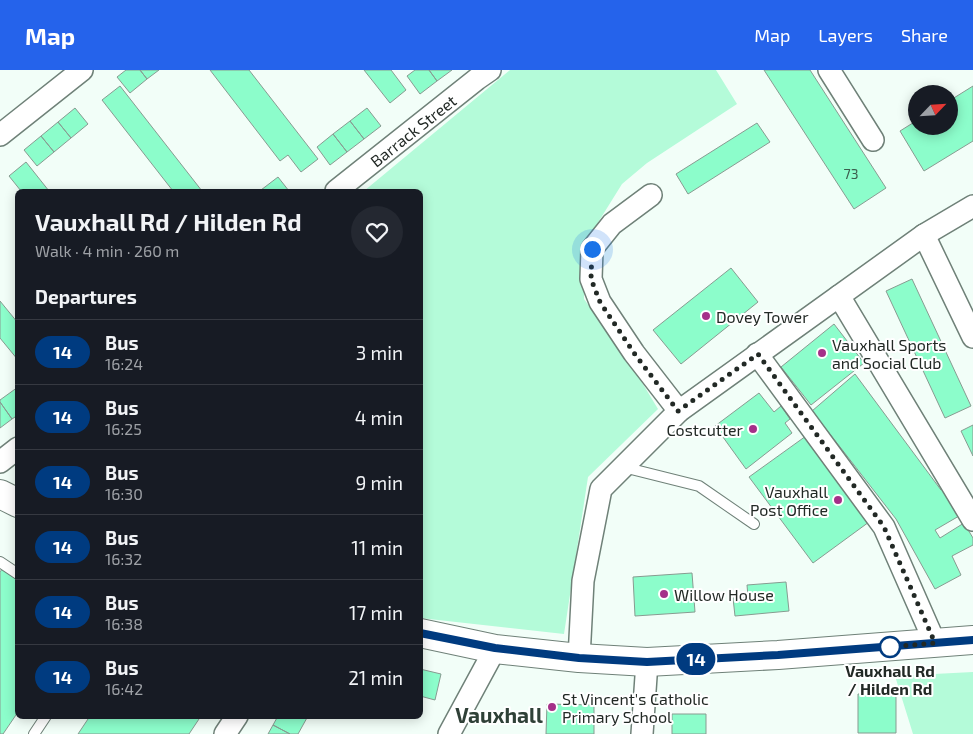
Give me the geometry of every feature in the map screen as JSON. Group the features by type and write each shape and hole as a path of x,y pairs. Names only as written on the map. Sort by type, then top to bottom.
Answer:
{"main road":[{"path":"0,494 15,501"},
{"path":"423,633 495,648 579,658 647,662 778,655 973,640"}],"street":[{"path":"0,135 82,70"},
{"name":"Barrack Street","path":"339,189 490,70"},
{"path":"829,70 873,140"},
{"path":"651,195 612,224 592,249 591,279 600,302 634,353 678,411"},
{"path":"579,658 583,582 601,490 678,411 924,235 973,206"},
{"path":"924,235 973,337"},
{"path":"839,296 973,520"},
{"path":"758,354 884,527 935,643"},
{"path":"0,462 15,450"},
{"path":"449,734 495,648"},
{"path":"642,734 647,662"},
{"path":"225,734 235,719"}],"lane":[{"path":"623,466 698,486 754,524"},
{"path":"0,562 15,572"},
{"path":"34,734 44,719"}],"green space":[{"path":"510,70 716,70 737,104 647,163 622,184 584,245 584,299 626,356 658,409 588,477 564,634 423,618 423,189 366,189"},
{"path":"973,672 973,734 913,734 895,676"}],"building":[{"path":"126,70 140,70 147,79 130,93 117,77"},
{"path":"140,70 159,70 147,79"},
{"path":"210,70 249,70 318,159 301,172 288,155 280,161"},
{"path":"364,70 391,70 406,90 390,103"},
{"path":"415,70 429,70 437,81 420,94 407,76"},
{"path":"429,70 452,70 437,81"},
{"path":"764,70 810,70 886,188 854,209"},
{"path":"120,86 200,189 171,189 102,100"},
{"path":"973,86 973,141 924,171 900,131 908,126 908,135 958,135 958,95"},
{"path":"75,108 88,124 71,138 58,122"},
{"path":"367,108 381,126 364,139 350,121"},
{"path":"350,121 364,139 347,152 333,134"},
{"path":"58,122 71,138 54,152 41,136"},
{"path":"757,123 770,142 688,194 676,174"},
{"path":"333,134 347,152 330,165 317,147"},
{"path":"41,136 54,152 37,166 24,150"},
{"path":"26,162 47,189 19,189 9,176"},
{"path":"278,177 287,189 262,189"},
{"name":"Dovey Tower","path":"731,268 758,302 681,364 653,330"},
{"path":"912,279 971,406 945,418 886,291"},
{"path":"0,301 15,319 15,356 0,338"},
{"path":"834,324 864,363 811,405 781,367"},
{"path":"855,374 941,490 943,488 959,516 935,530 940,538 964,523 973,538 973,545 952,556 961,575 935,589 896,519 812,411"},
{"path":"15,389 15,417 12,419 0,400"},
{"name":"Costcutter","path":"759,393 774,412 781,406 790,419 785,423 792,433 746,469 715,426"},
{"path":"0,402 12,419 0,428"},
{"path":"973,425 973,456 961,431"},
{"path":"806,436 869,522 813,563 749,477"},
{"path":"2,569 15,578 15,716 3,734 0,734 0,572"},
{"name":"Willow House","path":"692,573 695,612 635,616 633,577"},
{"path":"786,582 789,611 735,616 733,598 748,597 747,585"},
{"path":"423,670 441,674 435,700 423,697"},
{"path":"858,694 896,694 896,733 858,733"},
{"path":"547,704 594,705 594,734 546,734"},
{"path":"672,714 706,714 706,734 672,734"},
{"path":"88,719 199,719 189,734 78,734"},
{"path":"276,719 306,719 298,734 290,734 273,725"},
{"path":"273,725 290,734 268,734"}],"bus line":[{"name":"14","path":"423,634 495,648 579,658 647,662 778,655 973,640"}],"place":[{"name":"Dovey Tower","path":"706,316"},
{"name":"Vauxhall Sports and Social Club","path":"822,353"},
{"name":"Costcutter","path":"753,429"},
{"name":"Vauxhall Post Office","path":"838,500"},
{"name":"Willow House","path":"664,594"},
{"name":"Vauxhall Rd / Hilden Rd","path":"890,647"},
{"name":"St Vincent's Catholic Primary School","path":"552,707"}],"district":[{"name":"Vauxhall","path":"499,714"}],"route":[{"path":"592,249 591,279 600,302 634,353 678,411 758,354 884,527 935,643 887,647 890,647"}]}
